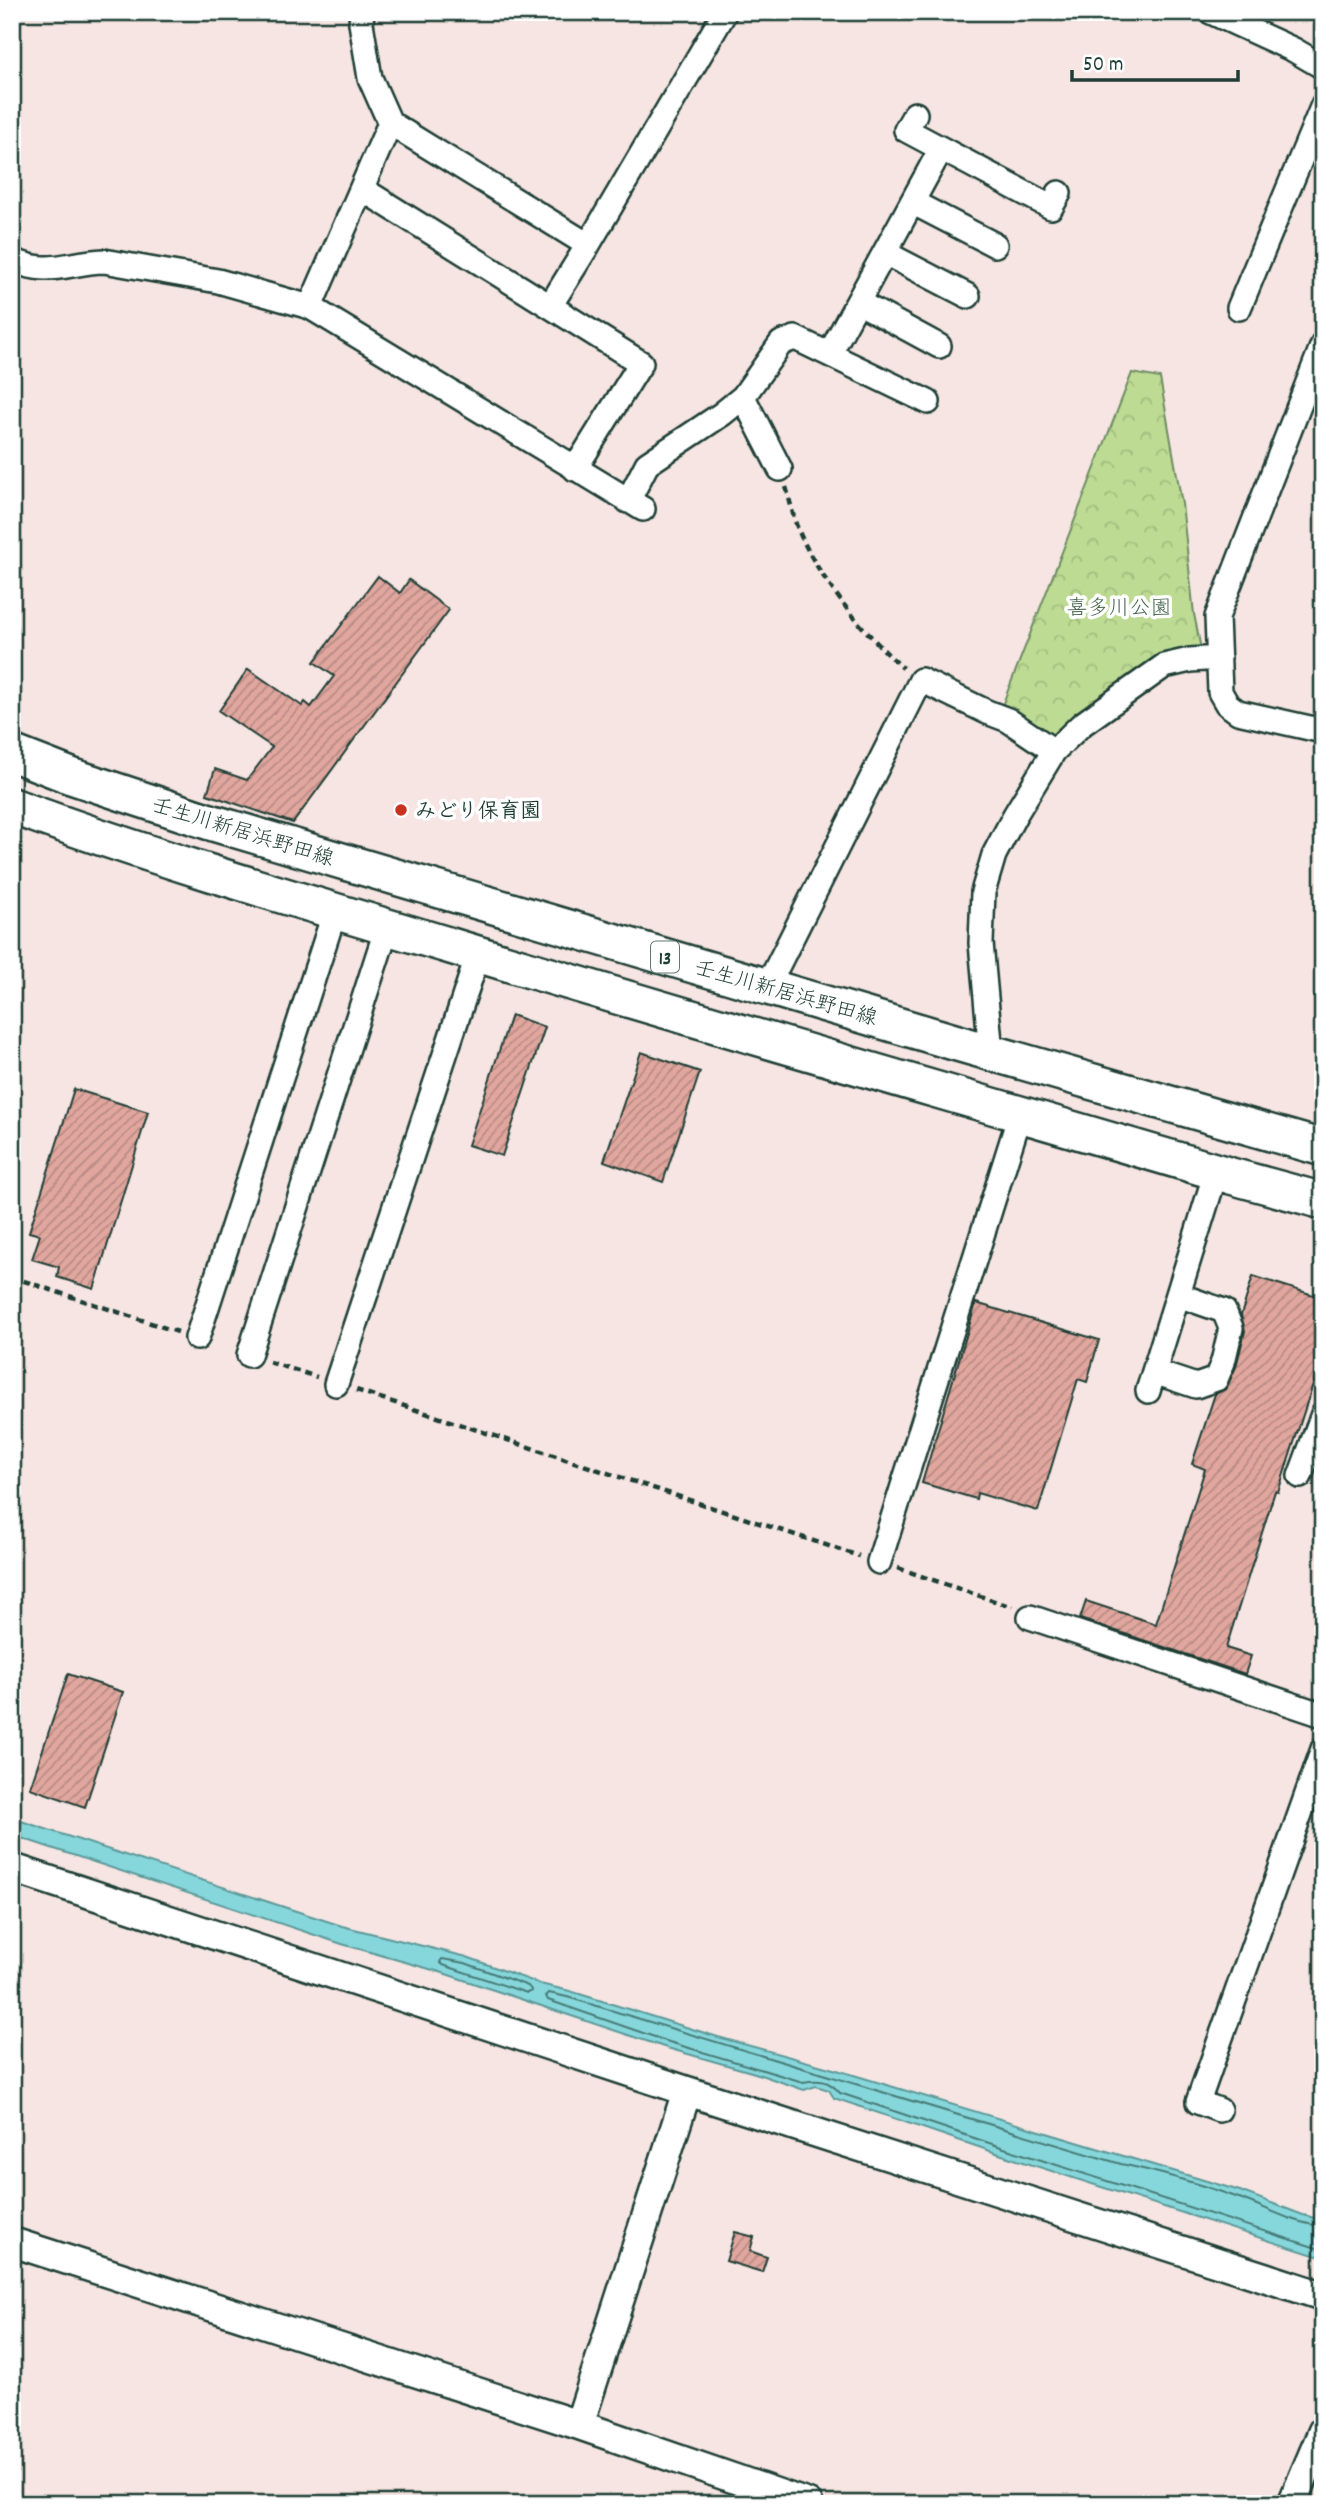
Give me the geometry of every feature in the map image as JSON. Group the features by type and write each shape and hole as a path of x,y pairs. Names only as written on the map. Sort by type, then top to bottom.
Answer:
{"main road":[{"name":"壬生川新居浜野田線","path":"12,752 71,776 210,822 991,1053 1323,1148"},
{"path":"12,806 90,835 478,955 1020,1115 1323,1201"}],"street":[{"path":"362,12 361,23 370,78 390,123 589,246"},
{"path":"550,306 589,246 725,12"},
{"path":"1211,12 1294,50 1323,67"},
{"path":"1238,308 1323,105"},
{"path":"915,114 906,130 1051,207 1059,193"},
{"path":"310,307 390,123"},
{"path":"830,353 941,149"},
{"path":"362,188 641,363 575,469"},
{"path":"912,202 995,245"},
{"path":"885,253 968,296"},
{"path":"12,260 30,268 52,270 104,261 218,281 310,307 635,505 647,464 743,397 781,343 795,338 929,402"},
{"path":"858,302 939,346"},
{"path":"1323,344 1217,617 1220,692 1227,704 1238,712 1323,731"},
{"path":"743,397 780,469"},
{"path":"991,1053 981,943 983,892 999,845 1015,814 1054,751 1080,726 1164,666 1190,660 1219,658"},
{"path":"767,987 921,680 1008,720 1054,751"},
{"path":"197,1338 335,911"},
{"path":"249,1355 387,927"},
{"path":"336,1384 478,955"},
{"path":"879,1562 1020,1115"},
{"path":"1178,1295 1224,1311 1231,1328 1216,1379 1196,1386 1151,1381 1216,1172"},
{"path":"1300,1476 1323,1414"},
{"path":"1030,1617 1323,1715"},
{"path":"1219,2110 1198,2102 1323,1749"},
{"path":"12,1868 687,2091 1323,2296"},
{"path":"579,2425 687,2091"},
{"path":"12,2242 579,2425 808,2504"},
{"path":"1292,2504 1323,2431"}],"path":[{"path":"780,469 796,524 811,556 831,588 901,666 921,680"},
{"path":"12,1277 197,1338"},
{"path":"249,1355 1004,1603 1030,1617"}],"green space":[{"name":"喜多川公園","path":"1132,373 1160,378 1182,504 1194,614 1203,659 1164,666 1054,751 998,716"}],"water":[{"path":"12,1818 342,1926 467,1957 540,1984 1240,2191 1323,2220 1323,2258 834,2098 829,2090 816,2086 804,2090 667,2048 12,1835"}],"building":[{"path":"378,576 400,593 409,580 449,610 293,823 207,794 215,769 247,780 272,747 219,711 248,669 302,706 305,702 311,707 334,676 314,662"},
{"path":"511,1015 545,1027 502,1156 468,1145"},
{"path":"641,1052 700,1072 663,1182 604,1161"},
{"path":"74,1089 148,1112 94,1289 57,1277 59,1267 32,1259 40,1235 29,1232"},
{"path":"1253,1276 1323,1298 1323,1353 1278,1492 1275,1491 1226,1648 1251,1656 1245,1674 1080,1619 1086,1601 1156,1624 1205,1469 1192,1464 1215,1394 1226,1389 1236,1367 1245,1331 1241,1315"},
{"path":"976,1303 1099,1340 1087,1382 1078,1379 1038,1511 977,1493 976,1499 922,1483"},
{"path":"68,1674 123,1692 85,1807 30,1788"},
{"path":"735,2232 754,2237 750,2251 767,2257 762,2272 726,2261"}],"place":[{"name":"みどり保育園","path":"401,810"}]}
